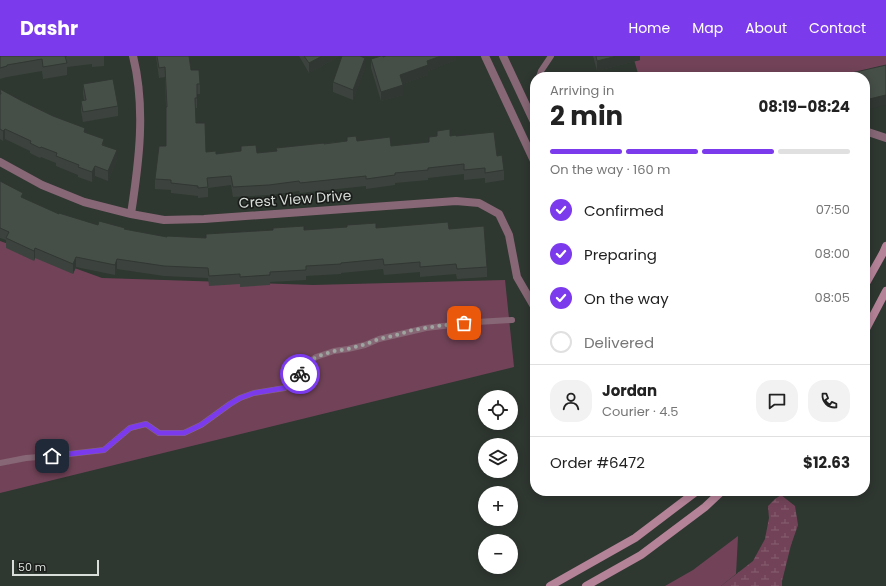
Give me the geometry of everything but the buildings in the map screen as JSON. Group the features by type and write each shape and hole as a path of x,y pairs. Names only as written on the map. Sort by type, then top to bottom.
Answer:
{"main road":[{"path":"870,276 886,246"},
{"path":"870,321 886,291"},
{"path":"550,586 635,538 690,496"},
{"path":"586,586 641,555 705,507 717,496"}],"street":[{"path":"131,214 138,170 141,115 136,68 132,56"},
{"path":"485,56 530,152"},
{"path":"503,56 530,113"},
{"path":"870,133 886,138"},
{"name":"Crest View Drive","path":"0,162 42,185 84,202 131,214 164,220 204,219 456,201 479,203 499,214 509,235 517,277 530,299"}],"lane":[{"path":"542,72 551,56"},
{"path":"0,463 26,458 104,450 130,428 146,424 159,433 184,433 201,425 240,398 254,393 284,388 293,382 301,374 309,362 316,357 420,329 477,322 512,320"}],"green space":[{"path":"633,56 886,56 886,74 870,76 870,72 638,72"},
{"path":"0,241 102,278 313,285 505,280 514,367 0,493"},
{"path":"782,496 795,506 798,525 791,545 782,586 721,586 753,561 765,539 769,518 768,506 775,499"},
{"path":"738,536 736,574 721,586 665,586 693,570"}],"way so far":[{"path":"300,374 309,362 316,357 334,351 348,349 413,330 464,323"}],"route":[{"path":"52,456 104,450 130,428 146,424 159,433 184,433 201,425 240,398 254,393 284,388 293,382 300,374"}]}
